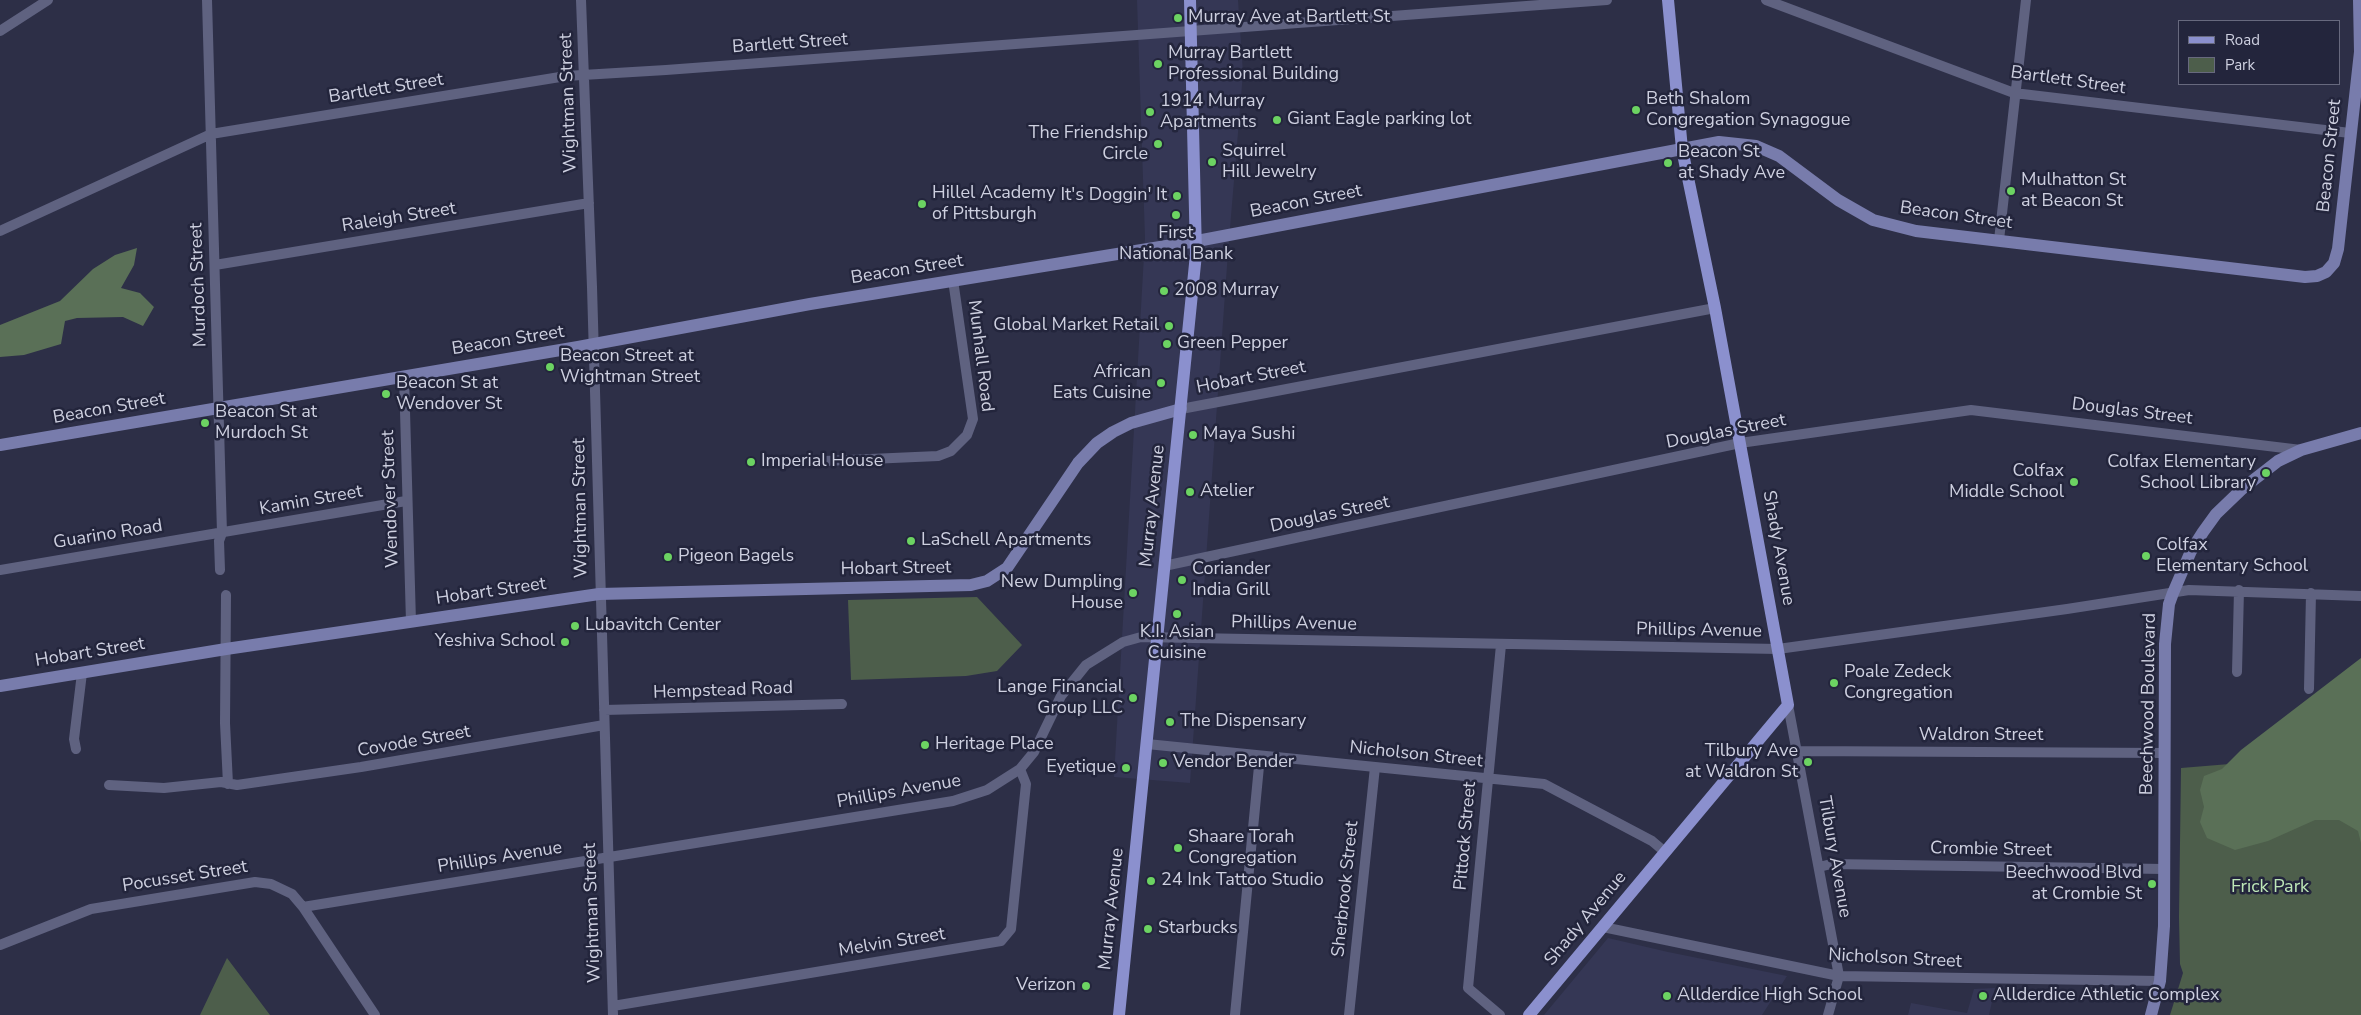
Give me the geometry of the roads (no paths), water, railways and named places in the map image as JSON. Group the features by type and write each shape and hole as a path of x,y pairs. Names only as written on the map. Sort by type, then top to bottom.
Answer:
{"main road":[{"name":"Murray Avenue","path":"1118,1015 1197,241 1190,0"},
{"name":"Shady Avenue","path":"1529,1015 1788,705 1715,308 1682,149 1668,0"},
{"name":"Beacon Street","path":"0,445 578,347 953,280 1197,241 1719,142 1756,146 1779,156 1838,200 1874,220 1916,231 2317,276 2326,272 2334,264 2338,249 2360,52 2358,0"},
{"name":"Hobart Street","path":"0,686 226,649 599,594 971,585 987,581 1007,568 1078,463 1097,443 1131,423 1181,409"},
{"name":"Beechwood Boulevard","path":"2151,1015 2160,981 2164,926 2164,753 2166,644 2169,604 2191,551 2216,514 2254,478 2301,450 2361,433"}],"street":[{"path":"0,31 48,0"},
{"name":"Murdoch Street","path":"207,0 222,533 219,541 220,570"},
{"name":"Wightman Street","path":"581,0 594,343 599,594 613,1011"},
{"name":"Bartlett Street","path":"0,231 211,134 584,74 666,70 1607,0"},
{"name":"Bartlett Street","path":"1766,0 2014,93 2350,133"},
{"path":"1999,240 2014,93 2026,0"},
{"name":"Raleigh Street","path":"215,265 589,203"},
{"name":"Munhall Road","path":"825,461 938,456 951,451 967,436 973,419 953,280"},
{"name":"Hobart Street","path":"1181,409 1715,308"},
{"name":"Wendover Street","path":"404,376 406,500 411,622"},
{"name":"Douglas Street","path":"1164,566 1740,443 1971,410 2301,450"},
{"name":"Kamin Street","path":"222,533 406,500"},
{"name":"Guarino Road","path":"0,570 222,533"},
{"name":"Phillips Avenue","path":"304,907 953,801 987,790 1020,769 1034,752 1061,696 1086,666 1123,642 1141,638 1778,648 2067,610 2199,590 2240,590 2361,596"},
{"path":"2237,672 2240,590"},
{"path":"2309,689 2311,593"},
{"path":"226,595 225,723 228,784"},
{"name":"Pittock Street","path":"1500,1015 1468,988 1501,645"},
{"path":"76,748 74,739 82,672"},
{"name":"Hempstead Road","path":"604,710 842,704"},
{"name":"Tilbury Avenue","path":"1788,705 1839,976 1828,1015"},
{"name":"Covode Street","path":"109,785 164,788 237,785 361,767 604,725"},
{"name":"Nicholson Street","path":"1147,744 1544,784 1652,841 1665,852"},
{"name":"Waldron Street","path":"1798,751 2164,753"},
{"path":"1235,1015 1260,756"},
{"name":"Sherbrook Street","path":"1349,1015 1375,767"},
{"name":"Melvin Street","path":"613,1011 1001,941 1011,929 1026,784 1020,769"},
{"name":"Crombie Street","path":"1819,867 1831,864 2164,869"},
{"name":"Pocusset Street","path":"0,945 91,909 255,882 272,884 292,894 304,907 375,1015"},
{"name":"Nicholson Street","path":"1603,927 1839,976 2160,981"}],"place":[{"name":"Murray Ave at Bartlett St","path":"1178,18"},
{"name":"Murray Bartlett Professional Building","path":"1158,64"},
{"name":"Beth Shalom Congregation Synagogue","path":"1636,110"},
{"name":"1914 Murray Apartments","path":"1150,112"},
{"name":"Giant Eagle parking lot","path":"1277,120"},
{"name":"The Friendship Circle","path":"1158,144"},
{"name":"Squirrel Hill Jewelry","path":"1212,162"},
{"name":"Beacon St at Shady Ave","path":"1668,163"},
{"name":"Mulhatton St at Beacon St","path":"2011,191"},
{"name":"It's Doggin' It","path":"1177,196"},
{"name":"Hillel Academy of Pittsburgh","path":"922,204"},
{"name":"First National Bank","path":"1176,215"},
{"name":"2008 Murray","path":"1164,291"},
{"name":"Global Market Retail","path":"1169,326"},
{"name":"Green Pepper","path":"1167,344"},
{"name":"Beacon Street at Wightman Street","path":"550,367"},
{"name":"African Eats Cuisine","path":"1161,383"},
{"name":"Beacon St at Wendover St","path":"386,394"},
{"name":"Beacon St at Murdoch St","path":"205,423"},
{"name":"Maya Sushi","path":"1193,435"},
{"name":"Imperial House","path":"751,462"},
{"name":"Colfax Elementary School Library","path":"2266,473"},
{"name":"Colfax Middle School","path":"2074,482"},
{"name":"Atelier","path":"1190,492"},
{"name":"LaSchell Apartments","path":"911,541"},
{"name":"Colfax Elementary School","path":"2146,556"},
{"name":"Pigeon Bagels","path":"668,557"},
{"name":"Coriander India Grill","path":"1182,580"},
{"name":"New Dumpling House","path":"1133,593"},
{"name":"K.I. Asian Cuisine","path":"1177,614"},
{"name":"Lubavitch Center","path":"575,626"},
{"name":"Yeshiva School","path":"565,642"},
{"name":"Poale Zedeck Congregation","path":"1834,683"},
{"name":"Lange Financial Group LLC","path":"1133,698"},
{"name":"The Dispensary","path":"1170,722"},
{"name":"Heritage Place","path":"925,745"},
{"name":"Tilbury Ave at Waldron St","path":"1808,762"},
{"name":"Vendor Bender","path":"1163,763"},
{"name":"Eyetique","path":"1126,768"},
{"name":"Shaare Torah Congregation","path":"1178,848"},
{"name":"24 Ink Tattoo Studio","path":"1151,881"},
{"name":"Beechwood Blvd at Crombie St","path":"2152,884"},
{"name":"Starbucks","path":"1148,929"},
{"name":"Verizon","path":"1086,986"},
{"name":"Allderdice High School","path":"1667,996"},
{"name":"Allderdice Athletic Complex","path":"1983,996"}],"park label":[{"name":"Frick Park","path":"2270,888"}]}
